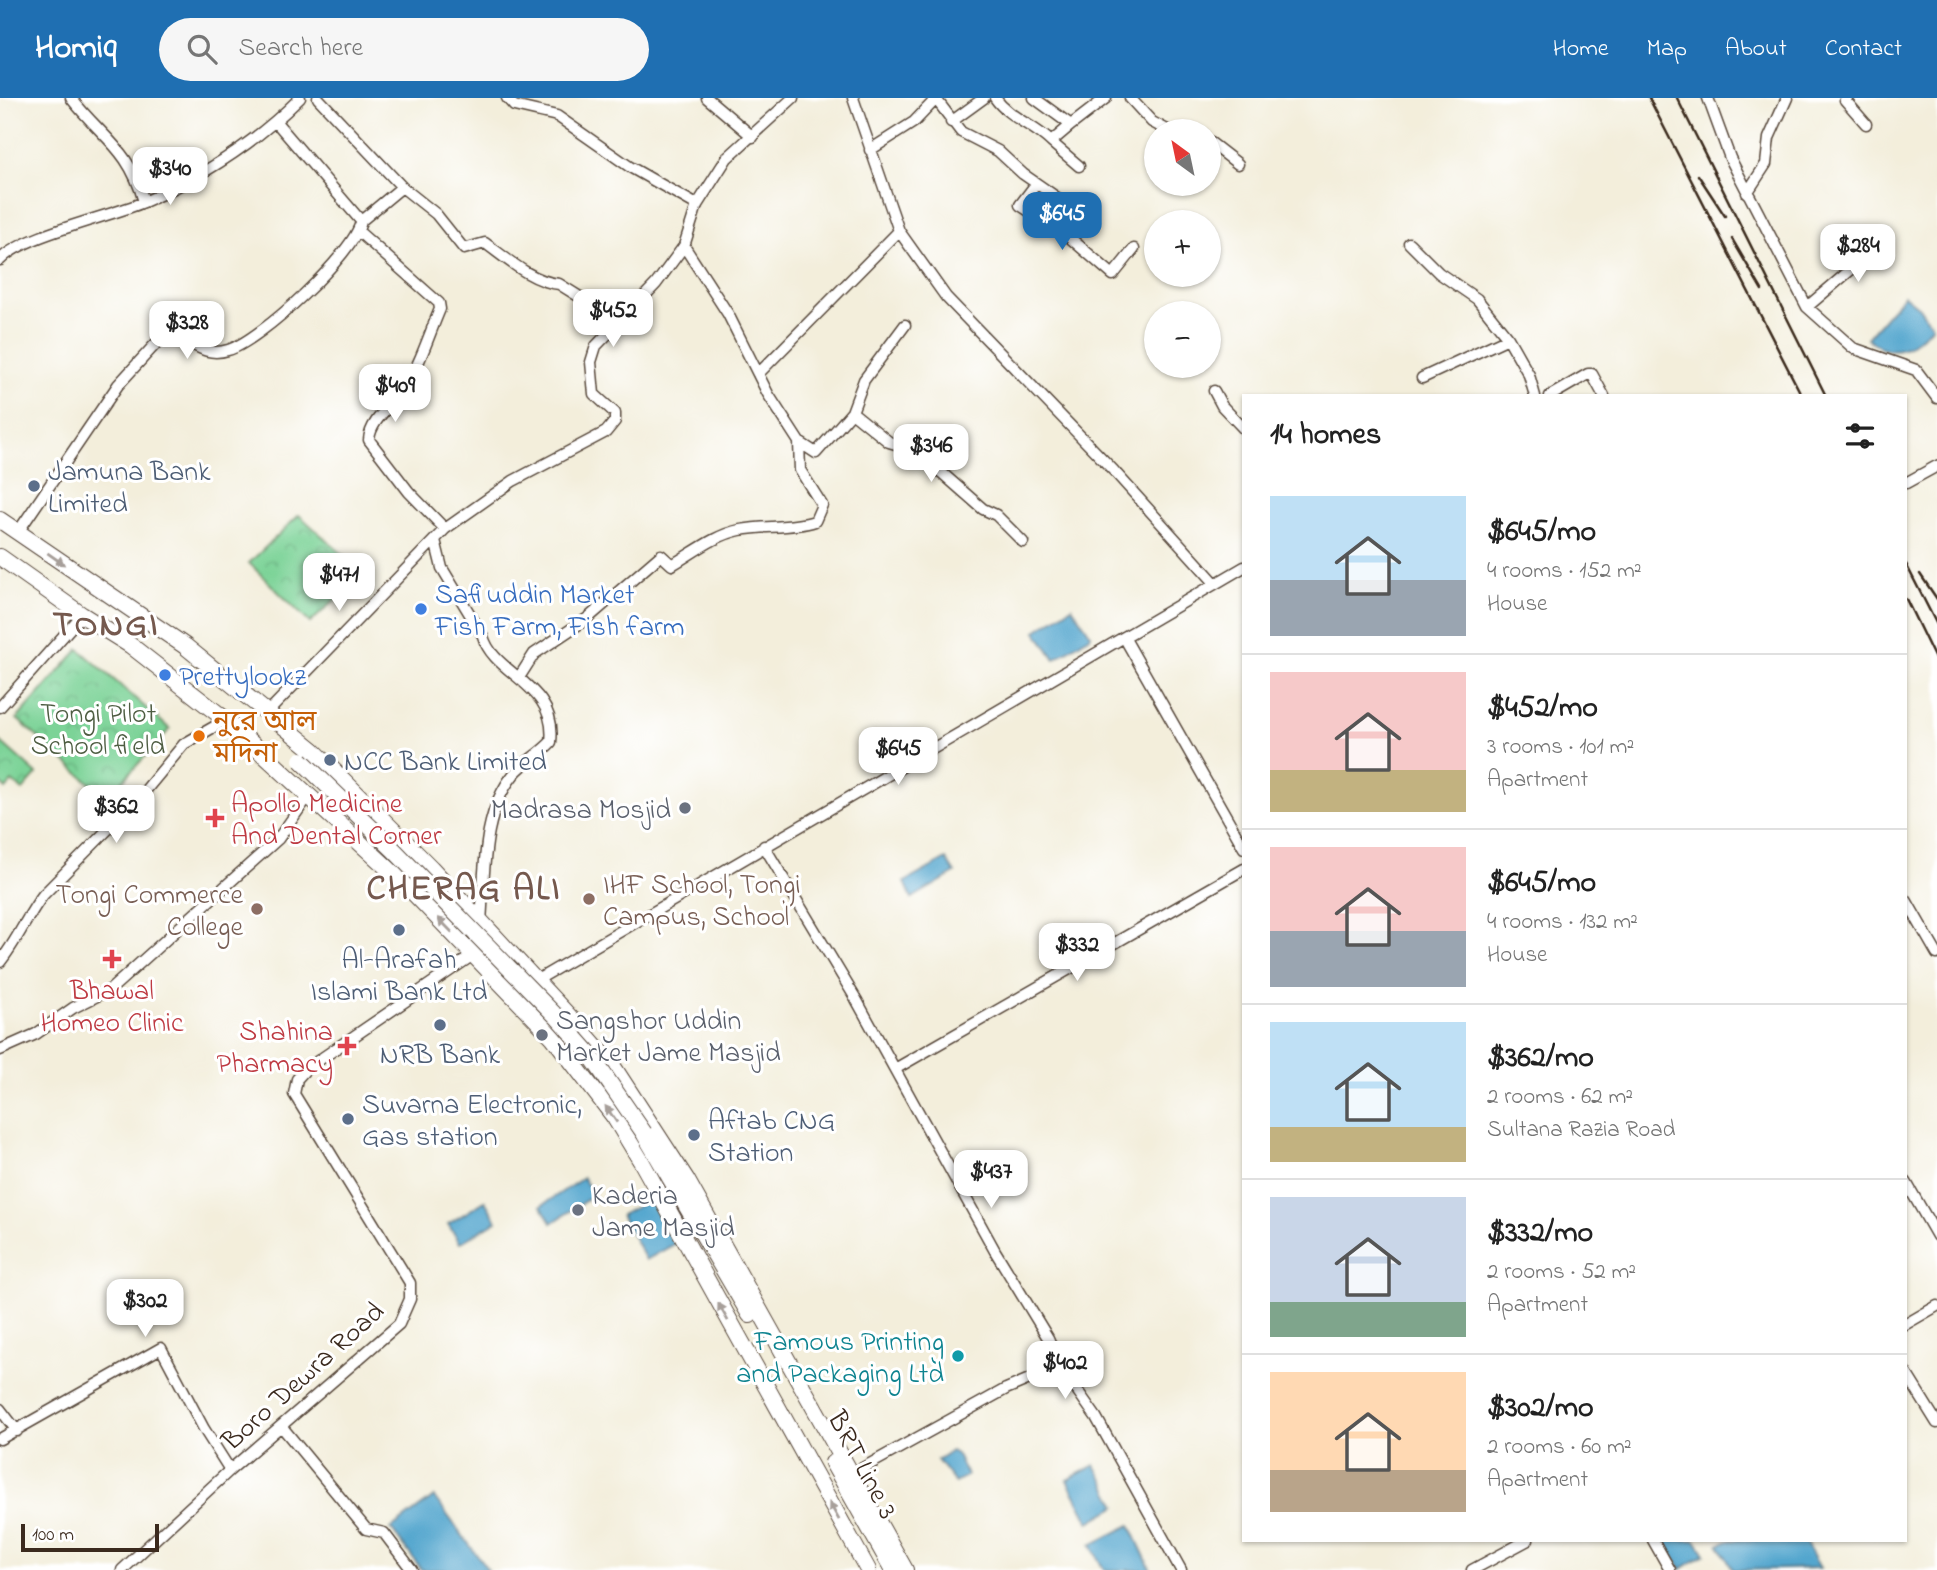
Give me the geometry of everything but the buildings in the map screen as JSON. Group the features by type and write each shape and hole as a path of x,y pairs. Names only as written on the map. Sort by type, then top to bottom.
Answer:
{"highway":[{"path":"0,520 167,633 333,768 537,980 612,1065 686,1179 905,1570"},
{"path":"0,557 130,645 226,720 405,884 553,1037 615,1118 868,1570"},
{"name":"BRT Line 3","path":"301,760 393,849 558,1018 612,1084 644,1133 788,1379 893,1570"}],"street":[{"path":"71,98 121,150 138,179 144,202"},
{"path":"0,260 19,246 144,202 212,167 276,122 300,98"},
{"path":"318,98 402,187 436,214 464,249 485,243 516,265 548,283 559,284 620,322"},
{"path":"507,98 514,106 557,116 630,167 696,205"},
{"path":"707,98 753,137"},
{"path":"267,713 352,621 445,529 513,481 606,432 615,421 615,413 594,394 591,362 596,346 656,284 684,246 696,205 727,158 793,98"},
{"path":"853,98 900,231 946,297 1114,471 1214,583"},
{"path":"870,150 914,121 934,98 951,122 967,137 998,151 1036,184 1072,208"},
{"path":"951,122 984,98"},
{"path":"995,98 1002,107 1037,128 1079,166"},
{"path":"1034,98 1071,125"},
{"path":"1051,142 1106,98"},
{"path":"1130,98 1149,119"},
{"path":"1708,98 1730,158 1807,307 1853,348 1916,370 1937,398"},
{"path":"1748,193 1766,164 1769,138 1787,98"},
{"path":"1847,98 1845,100 1866,124"},
{"path":"276,122 360,227 439,303 440,309 419,362 404,389 369,430 369,440 409,492 445,529"},
{"path":"1222,152 1238,164"},
{"path":"1036,184 1020,205 1069,237 1113,275 1134,248"},
{"path":"18,532 118,385 162,337 168,333 175,335 206,352 227,351 252,340 342,256 360,227 402,187"},
{"path":"758,374 900,231"},
{"path":"1807,307 1867,256 1883,236"},
{"path":"1409,243 1439,273 1477,299 1508,338 1529,375 1534,394"},
{"path":"684,246 728,314 758,374 799,442 816,453 852,412 864,380 905,326"},
{"path":"1422,378 1508,338"},
{"path":"1553,394 1588,373 1592,374 1603,394"},
{"path":"1214,391 1222,406 1242,427"},
{"path":"852,412 889,442 909,448 942,473 983,509 996,515 1023,542"},
{"path":"520,676 534,654 588,618 661,555 672,565 709,543 739,530 792,528 815,522 822,505 800,470 799,442"},
{"path":"1907,482 1937,466"},
{"path":"435,540 442,568 484,636 486,647 520,676 551,714 551,742 515,772 498,800 488,835 481,922"},
{"path":"537,980 1242,568"},
{"path":"0,707 82,615"},
{"path":"1124,637 1242,844"},
{"path":"0,962 14,945 30,912 43,895 140,797 184,744 226,720"},
{"path":"0,1050 36,1034 73,1008 111,989 278,839 309,795"},
{"path":"764,846 895,1069 995,1251 1048,1338 1060,1366 1096,1417 1181,1570"},
{"path":"895,1069 1242,870"},
{"path":"1907,902 1937,954"},
{"name":"Boro Dewra Road","path":"122,1570 230,1470 399,1324 410,1299 410,1283 294,1094 297,1079 306,1069 473,955"},
{"path":"1907,1184 1937,1236"},
{"path":"1907,1323 1937,1306"},
{"path":"0,1440 161,1348 204,1429 230,1470"},
{"path":"852,1474 1006,1389 1060,1366"},
{"path":"1907,1375 1937,1423"},
{"path":"0,1409 17,1431"},
{"path":"282,1427 366,1529 384,1532 412,1570"},
{"path":"1472,1570 1524,1542"},
{"path":"1654,1542 1670,1570"}],"green space":[{"path":"299,515 363,573 310,623 249,563"},
{"name":"Tongi Pilot School field","path":"79,649 170,729 107,798 17,719"},
{"path":"0,741 37,774 23,790 12,782 6,789 0,783"}],"water":[{"path":"1904,295 1919,307 1932,326 1917,340 1902,348 1885,349 1876,345 1867,338"},
{"path":"1072,607 1091,635 1055,659 1036,631"},
{"path":"946,859 955,873 912,898 905,882"},
{"path":"583,1178 594,1195 552,1223 541,1206"},
{"path":"653,1198 678,1242 646,1260 621,1215"},
{"path":"485,1201 497,1221 460,1243 448,1224"},
{"path":"951,1451 956,1454 967,1475 955,1483 937,1460"},
{"path":"1095,1465 1117,1506 1089,1522 1067,1480"},
{"path":"434,1497 488,1570 422,1570 391,1529"},
{"path":"1130,1525 1151,1570 1104,1570 1091,1545"},
{"path":"1665,1542 1697,1542 1705,1554 1681,1569"},
{"path":"1724,1542 1805,1542 1820,1568 1733,1570 1719,1545"}],"railway":[{"path":"1649,98 1801,394"},
{"path":"1677,98 1825,394"},
{"path":"1698,175 1725,216"},
{"path":"1732,239 1762,290"},
{"path":"1907,566 1937,625"},
{"path":"1920,574 1937,599"},
{"path":"1907,601 1937,663"}],"place":[{"name":"Jamuna Bank Limited","path":"34,486"},
{"name":"Safiuddin Market Fish Farm, Fish farm","path":"421,609"},
{"name":"Prettylookz","path":"165,675"},
{"name":"নুরে আল মদিনা","path":"199,736"},
{"name":"NCC Bank Limited","path":"330,760"},
{"name":"Madrasa Mosjid","path":"685,808"},
{"name":"Apollo Medicine And Dental Corner","path":"215,818"},
{"name":"IHF School, Tongi Campus, School","path":"589,899"},
{"name":"Tongi Commerce College","path":"257,909"},
{"name":"Al-Arafah Islami Bank Ltd","path":"399,930"},
{"name":"Bhawal Homeo Clinic","path":"112,959"},
{"name":"NRB Bank","path":"440,1025"},
{"name":"Sangshor Uddin Market Jame Masjid","path":"542,1035"},
{"name":"Shahina Pharmacy","path":"347,1046"},
{"name":"Suvarna Electronic, Gas station","path":"348,1119"},
{"name":"Aftab CNG Station","path":"694,1135"},
{"name":"Kaderia Jame Masjid","path":"578,1210"},
{"name":"Famous Printing and Packaging Ltd","path":"958,1356"}],"district":[{"name":"TONGI","path":"106,623"},
{"name":"CHERAG ALI","path":"464,887"}]}
